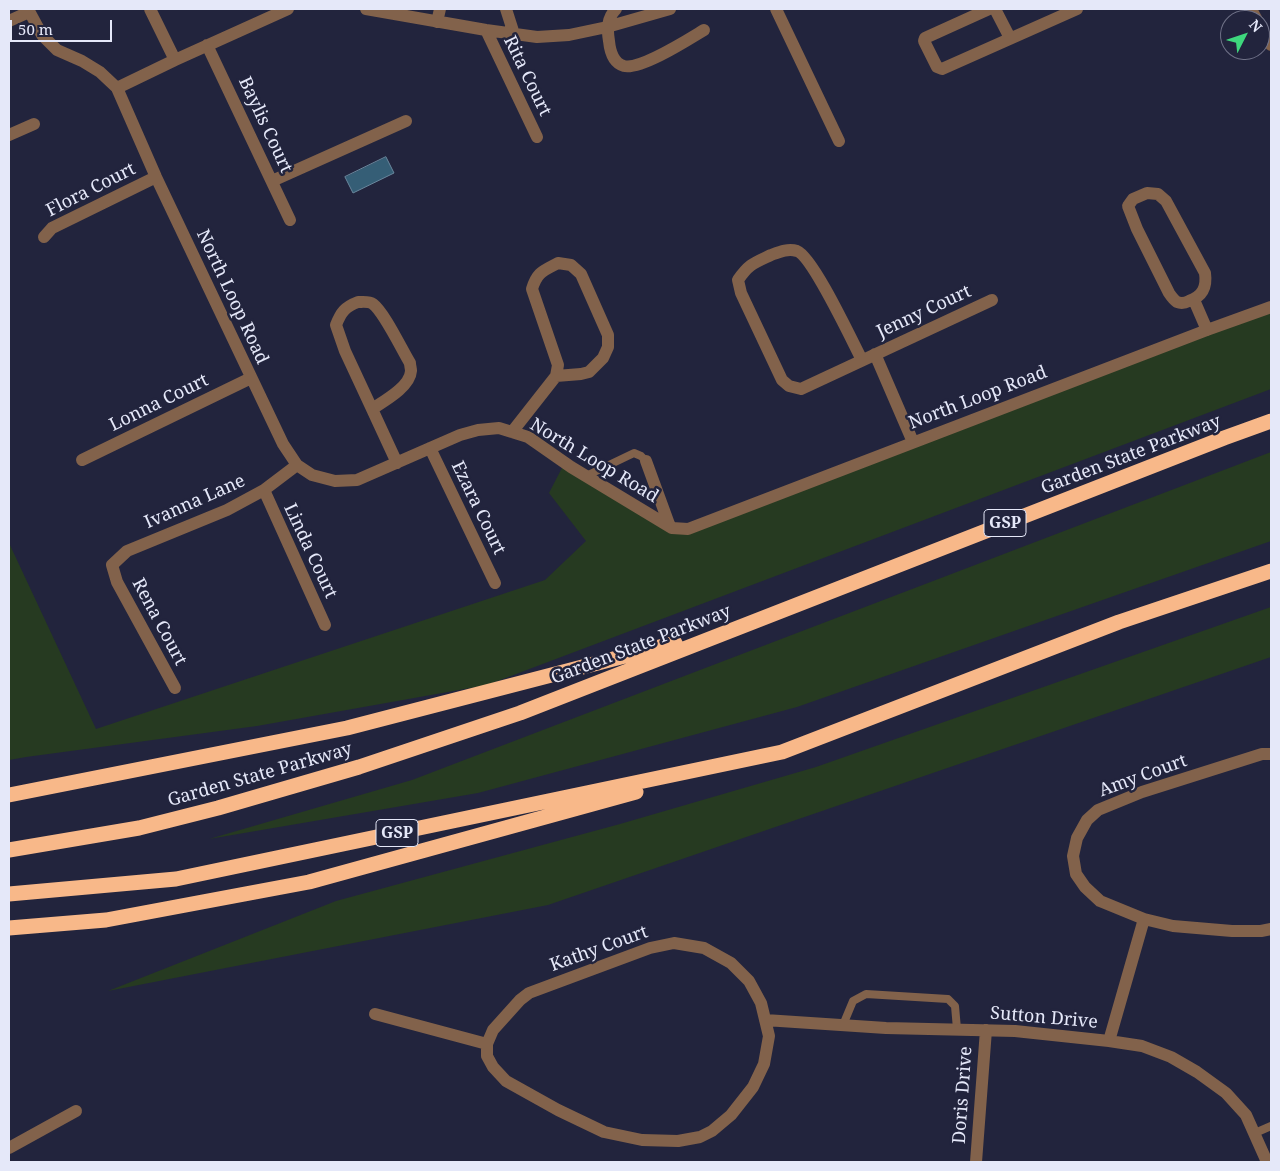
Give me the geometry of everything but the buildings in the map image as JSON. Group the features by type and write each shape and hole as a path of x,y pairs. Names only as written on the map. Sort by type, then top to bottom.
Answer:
{"highway":[{"name":"Garden State Parkway","path":"9,850 139,828 218,808 359,767 520,713 1215,442 1271,422"},
{"name":"GSP","path":"9,894 176,879 782,752 1119,622 1271,571"},
{"path":"9,795 347,728 739,627"},
{"path":"9,928 106,920 309,882 782,752"}],"street":[{"path":"150,9 175,60"},
{"path":"9,21 29,10 42,35 57,50 82,61 100,72 117,88 288,9"},
{"path":"366,9 537,37 568,35 607,27 670,9"},
{"path":"437,22 440,9"},
{"path":"506,9 514,34"},
{"path":"616,9 612,12 607,27 610,50 615,60 624,66 635,66 664,53 704,30"},
{"path":"776,9 839,141"},
{"path":"989,9 925,38 924,41 937,67 942,69 1077,9"},
{"path":"995,9 1010,38"},
{"name":"Rita Court","path":"486,30 537,137"},
{"name":"Baylis Court","path":"207,45 290,220"},
{"name":"North Loop Road","path":"117,88 156,177 283,444 298,465 312,475 335,481 357,480 460,435 478,430 499,428 528,437 586,476 672,528 688,529 1206,330 1271,307"},
{"path":"272,181 406,121"},
{"path":"9,135 34,124"},
{"name":"Flora Court","path":"44,237 52,228 156,177"},
{"path":"1147,193 1158,194 1166,201 1204,273 1206,282 1202,294 1194,300 1184,304 1176,302 1169,293 1137,230 1128,206 1132,200 1147,193"},
{"path":"862,360 828,292 805,258 797,251 784,250 752,263 745,269 738,280 741,293 782,380 790,386 801,388 876,354"},
{"path":"512,432 556,376 558,365 532,288 535,277 558,263 571,266 581,274 608,335 608,347 603,358 589,372 556,376"},
{"name":"Jenny Court","path":"913,442 876,354 992,300"},
{"path":"1194,300 1206,330"},
{"path":"372,410 400,389 412,372 410,363 380,311 373,304 358,302 350,305 340,314 336,325 345,351 372,410 397,464"},
{"name":"Lonna Court","path":"82,460 252,378"},
{"name":"Ezara Court","path":"430,448 495,583"},
{"path":"646,461 672,528"},
{"name":"Ivanna Lane","path":"113,571 112,565 128,551 227,510 264,490 298,465"},
{"name":"Linda Court","path":"264,490 325,625"},
{"name":"Rena Court","path":"113,571 117,582 175,688"},
{"name":"Amy Court","path":"1271,754 1262,754 1142,792 1098,810 1086,820 1077,838 1073,856 1076,874 1085,887 1100,901 1144,919 1173,926 1261,931 1271,929"},
{"path":"1109,1041 1144,919"},
{"name":"Kathy Court","path":"674,943 704,948 731,963 749,981 761,1003 769,1036 764,1064 753,1087 731,1115 712,1131 700,1137 678,1141 642,1140 604,1132 558,1110 506,1081 493,1067 487,1056 487,1044 493,1030 520,1000 529,993 650,948 674,943"},
{"path":"376,1014 487,1044"},
{"name":"Sutton Drive","path":"765,1020 886,1028 1015,1031 1142,1046 1170,1057 1197,1072 1226,1093 1246,1115 1267,1162"},
{"name":"Doris Drive","path":"976,1162 986,1030"},
{"path":"9,1148 76,1111"}],"lane":[{"path":"586,476 634,453 646,461"},
{"path":"843,1025 853,1001 866,994 948,999 955,1006 957,1029"},
{"path":"1255,1133 1271,1126"}],"green space":[{"path":"1271,308 1271,389 487,685 257,726 9,760 9,543 96,729 545,580 586,541 549,493 564,464 682,530"},
{"path":"1271,452 1271,541 797,707 478,793 209,839 412,780"},
{"path":"1271,607 1271,657 548,905 108,991 336,901 620,824 816,767"}],"water":[{"path":"386,157 394,173 353,193 345,177"}]}
